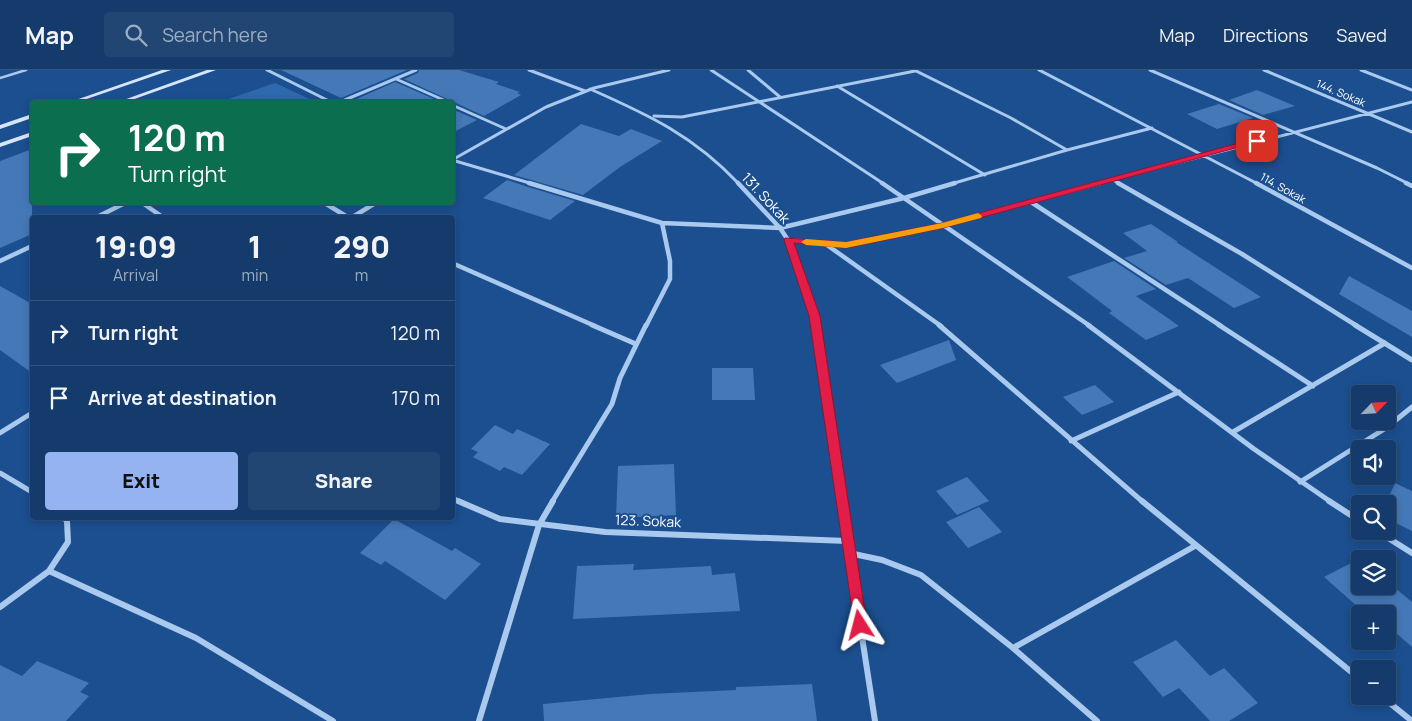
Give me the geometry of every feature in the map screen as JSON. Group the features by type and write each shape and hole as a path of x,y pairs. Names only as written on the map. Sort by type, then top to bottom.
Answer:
{"main road":[{"path":"79,100 168,70"},
{"path":"128,100 213,70"},
{"path":"0,127 30,117"},
{"path":"0,145 30,135"}],"street":[{"path":"267,70 327,100"},
{"path":"345,100 416,70"},
{"name":"131. Sokak","path":"529,70 588,90 651,116 685,136 718,163 780,228 788,240 814,316 876,721"},
{"path":"455,158 546,107 588,90 669,70"},
{"path":"711,70 806,131 1084,322 1300,482 1351,515"},
{"path":"748,70 780,97"},
{"path":"651,116 682,117 914,70 1010,118 1067,150"},
{"name":"114. Sokak","path":"1039,70 1204,155 1412,268"},
{"path":"1150,70 1377,168 1412,186"},
{"name":"144. Sokak","path":"1264,70 1412,132"},
{"path":"1361,70 1412,90"},
{"path":"396,79 443,100"},
{"path":"837,86 985,175"},
{"path":"788,240 846,245 943,225 1412,102"},
{"path":"455,106 506,129"},
{"path":"455,161 662,223 780,228 904,198 1067,150 1152,128"},
{"path":"1113,180 1242,254 1412,360"},
{"path":"1031,202 1313,386"},
{"path":"101,215 121,205"},
{"path":"145,205 160,215"},
{"path":"328,205 345,215"},
{"path":"355,215 372,205"},
{"path":"479,721 539,525 612,404 620,378 670,279 670,261 662,223"},
{"path":"827,244 919,309 959,340 1071,441 1195,546 1351,672"},
{"path":"0,261 30,248"},
{"path":"455,264 636,344"},
{"path":"1233,432 1385,343"},
{"path":"1071,441 1179,392"},
{"path":"1300,482 1386,428 1412,406"},
{"path":"0,433 30,414"},
{"path":"0,473 30,491"},
{"name":"123. Sokak","path":"455,499 500,519 604,532 847,541"},
{"path":"0,606 49,571 68,542 66,520"},
{"path":"1391,540 1412,553"},
{"path":"1013,648 1195,546"},
{"path":"849,553 882,560 921,575 1013,648 1097,721"},
{"path":"49,571 196,638 333,721"},
{"path":"1392,705 1412,721"}],"lane":[{"path":"0,78 26,70"}],"shaded area":[{"path":"275,83 312,100 226,100"}],"building":[{"path":"281,70 407,70 341,98"},
{"path":"419,70 459,70 499,82 496,84 520,92 517,93 521,95 484,116 455,103 455,100 449,100 404,79 418,73"},
{"path":"395,82 436,100 354,100"},
{"path":"1257,90 1295,106 1263,115 1229,100"},
{"path":"1219,104 1253,118 1217,129 1187,114"},
{"path":"455,110 477,120 455,131"},
{"path":"581,124 619,136 631,129 662,141 620,167 583,195 514,175"},
{"path":"30,150 30,205 32,205 32,215 30,215 30,235 0,248 0,161"},
{"path":"507,180 575,201 550,220 483,198"},
{"path":"1151,224 1261,297 1234,308 1188,278 1166,285 1124,258 1147,251 1123,233"},
{"path":"1114,261 1156,289 1136,296 1179,326 1146,340 1109,313 1112,311 1067,277"},
{"path":"1349,276 1412,311 1412,337 1339,294"},
{"path":"0,286 30,303 30,372 0,350"},
{"path":"949,340 956,360 897,383 880,365"},
{"path":"712,368 753,368 755,400 712,400"},
{"path":"1095,385 1114,402 1082,415 1063,397"},
{"path":"495,425 513,434 517,429 550,444 522,475 504,467 500,471 473,457 478,452 471,449"},
{"path":"674,464 676,515 616,518 618,466"},
{"path":"967,477 989,501 957,515 936,491"},
{"path":"1396,483 1412,491 1412,531 1396,523 1396,495 1390,495"},
{"path":"979,507 1002,532 968,548 946,522"},
{"path":"393,520 396,520 452,551 455,548 481,564 445,600 385,561 381,565 360,553"},
{"path":"1351,563 1351,595 1396,595 1396,589 1412,602 1412,647 1396,633 1396,605 1356,605 1324,577"},
{"path":"634,564 633,570 711,566 712,575 735,573 740,611 573,619 577,566"},
{"path":"1176,640 1210,676 1224,668 1258,703 1229,721 1210,721 1179,688 1163,697 1133,662"},
{"path":"37,661 89,683 80,692 89,696 66,721 0,721 0,665 22,676"},
{"path":"812,684 817,721 544,721 543,704 650,694 736,690 736,687"}],"slow traffic":[{"path":"806,242 846,245 978,216"}],"route":[{"path":"860,625 814,316 788,240 846,245 943,225 1257,141"}]}
